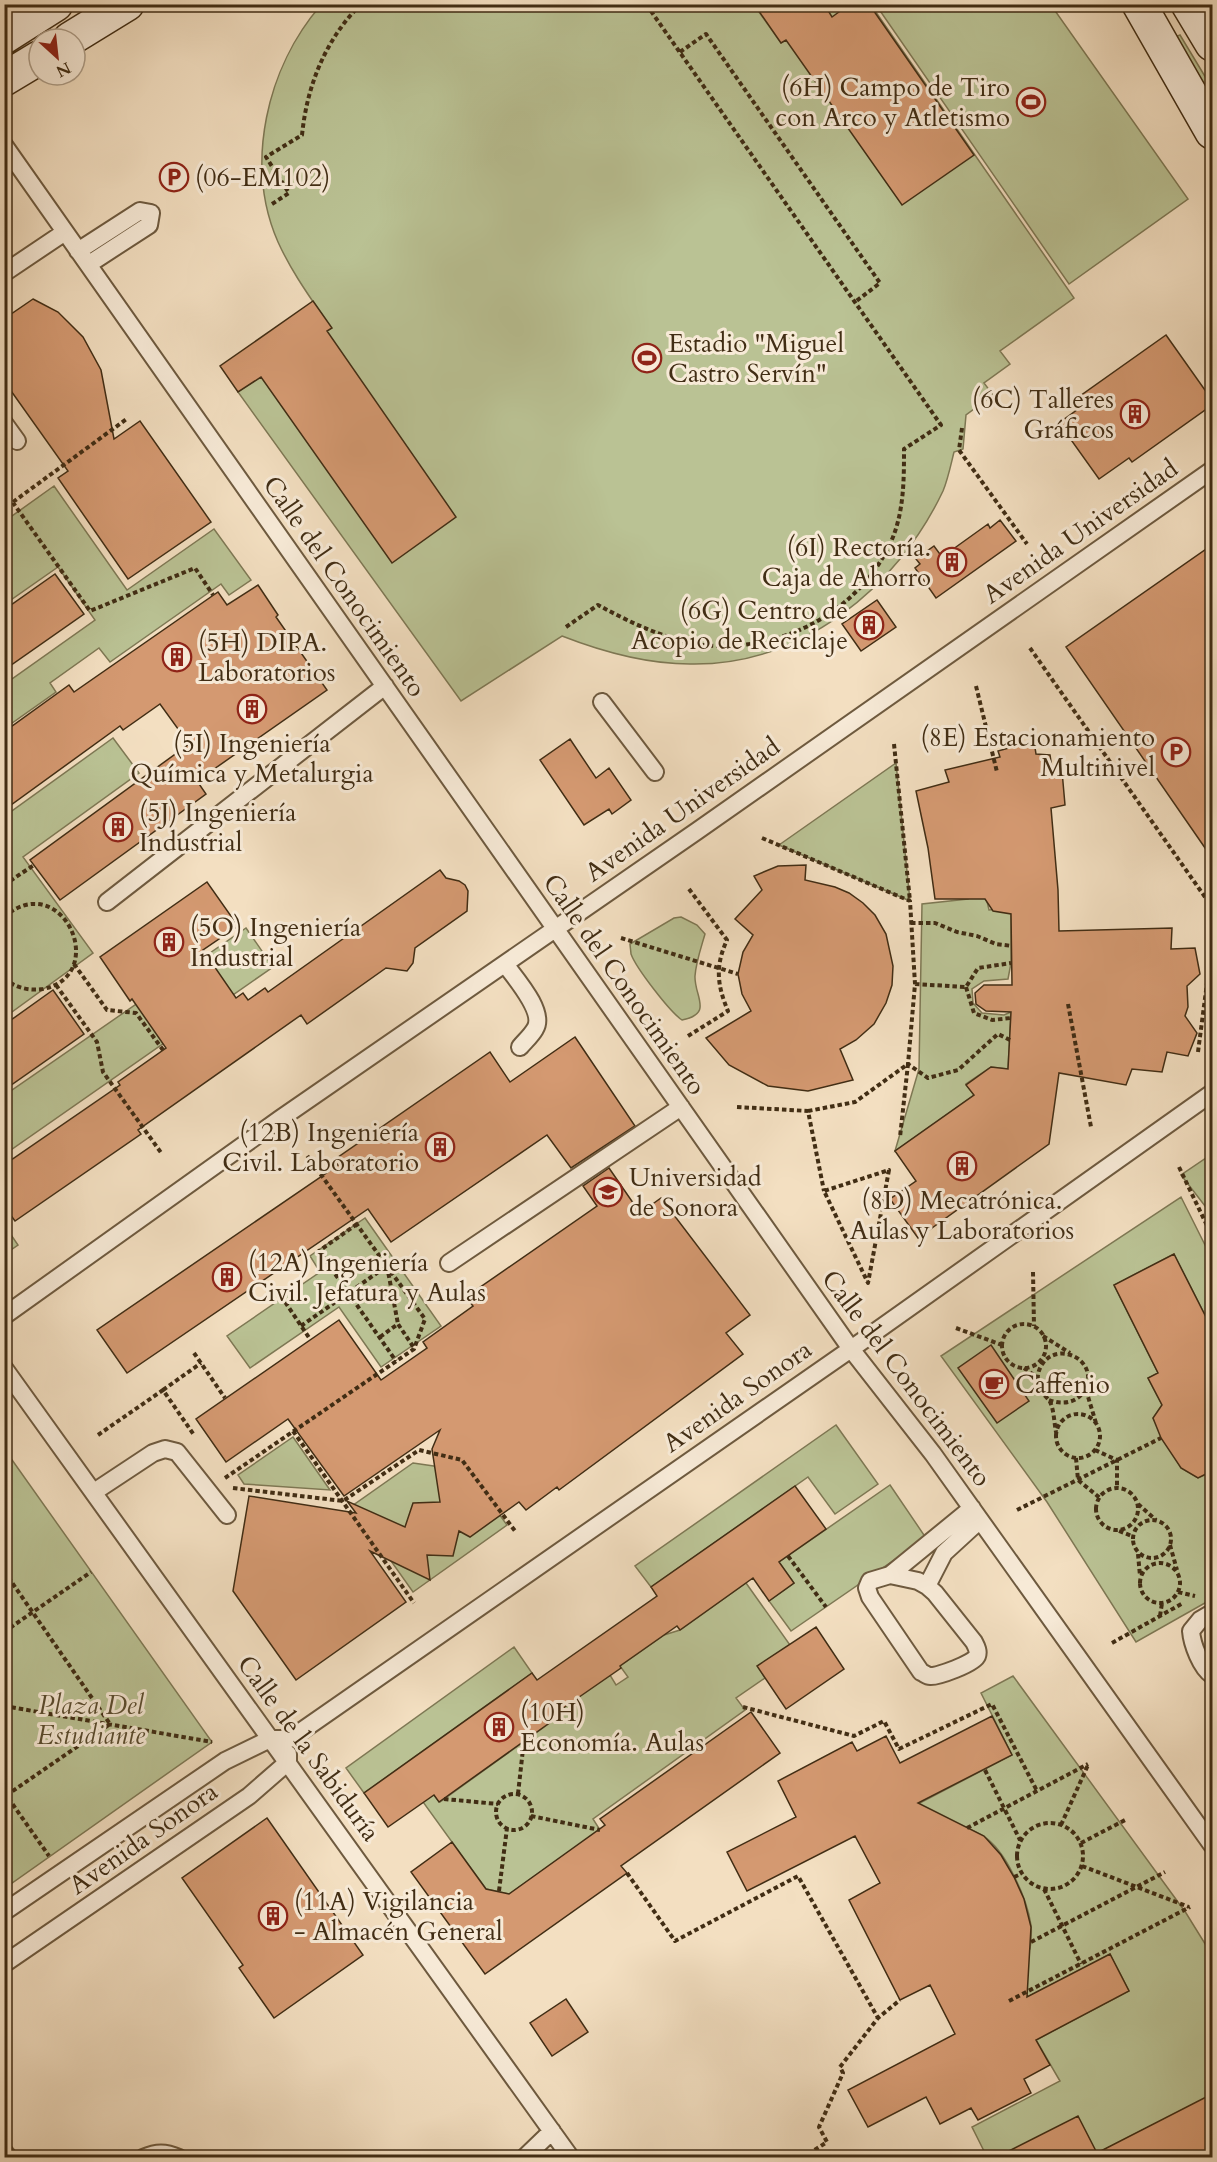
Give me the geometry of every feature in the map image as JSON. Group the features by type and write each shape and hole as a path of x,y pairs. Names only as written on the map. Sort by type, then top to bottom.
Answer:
{"main road":[{"path":"4,37 56,4"},
{"path":"87,29 127,4"},
{"path":"1139,4 1212,132"},
{"path":"1188,4 1212,44"},
{"path":"4,80 27,66"}],"lane":[{"name":"Calle del Conocimiento","path":"4,145 851,1349 933,1454 1212,1845"},
{"path":"4,273 65,232"},
{"path":"4,423 17,441"},
{"name":"Avenida Universidad","path":"4,1316 280,1119 1212,470"},
{"path":"107,902 385,686"},
{"path":"602,702 655,772"},
{"path":"505,964 535,1007 539,1017 537,1028 520,1047"},
{"name":"Avenida Sonora","path":"4,1912 225,1761 270,1739 290,1739 851,1349 1212,1093"},
{"path":"449,1263 681,1107"},
{"name":"Calle de la Sabiduría","path":"4,1368 571,2157"},
{"path":"94,1492 153,1453 165,1449 177,1452 226,1515"},
{"path":"891,1575 918,1581 935,1593 974,1642 977,1656 973,1661 929,1676 921,1672 870,1597 867,1587 870,1581 891,1575 976,1514"},
{"path":"927,1586 944,1553 976,1514"},
{"path":"1212,1613 1200,1620 1191,1631 1191,1638 1203,1664 1212,1675"},
{"path":"288,1762 290,1739"},
{"name":"Avenida Sonora","path":"4,1964 249,1796 288,1762"},
{"path":"524,2157 552,2131"},
{"path":"4,2152 9,2157"},
{"path":"143,2157 165,2152 178,2157"}],"path":[{"path":"272,204 289,193 266,158 302,135 308,94 317,69 339,30 361,4"},
{"path":"567,627 598,605 625,619 686,641 722,646 758,644 791,635 821,621 850,598 874,571 891,543 901,509 904,449 941,425 646,4"},
{"path":"680,52 706,34 720,53 880,283 855,302"},
{"path":"13,502 128,418"},
{"path":"962,428 959,450 1027,543"},
{"path":"4,490 90,611 195,568 213,595"},
{"path":"1030,648 1212,907"},
{"path":"976,686 997,772"},
{"path":"894,744 910,901 915,984 900,1137"},
{"path":"762,838 910,901"},
{"path":"4,885 34,865"},
{"path":"688,1036 728,1011 719,990 719,957 727,940 689,889"},
{"path":"4,917 11,911 24,906 37,904 50,908 62,914 71,925 76,937 77,951 74,964 56,985 35,990 21,988 4,978"},
{"path":"911,923 935,923 996,944 1012,946"},
{"path":"621,938 738,974"},
{"path":"1198,1052 1212,945"},
{"path":"966,987 978,968 1011,963"},
{"path":"74,964 107,1010 136,1013 163,1050"},
{"path":"915,984 966,987"},
{"path":"56,985 97,1042 103,1072 162,1154"},
{"path":"966,987 974,1012 992,1020 1011,1018"},
{"path":"1206,991 1212,991"},
{"path":"1068,1004 1091,1126"},
{"path":"908,1064 928,1078 958,1070 998,1034 1010,1040"},
{"path":"737,1107 808,1111 855,1102 908,1064"},
{"path":"808,1111 824,1191 868,1283 889,1170 824,1191"},
{"path":"224,1478 414,1348 425,1319 306,1154"},
{"path":"1179,1167 1212,1236"},
{"path":"357,1224 319,1251 396,1361"},
{"path":"301,1326 387,1266"},
{"path":"387,1266 398,1324 414,1348"},
{"path":"1033,1272 1034,1326"},
{"path":"281,1296 310,1340"},
{"path":"380,1336 398,1324"},
{"path":"1038,1378 1005,1358 1003,1338 1012,1327 1019,1324 1034,1326 1084,1366 1088,1382 1074,1401 1057,1403 1049,1400"},
{"path":"956,1328 1002,1345"},
{"path":"1023,1368 1036,1364 1041,1359 1046,1345 1043,1335"},
{"path":"194,1353 225,1398"},
{"path":"1073,1355 1065,1353 1050,1357 1043,1362 1038,1378 1039,1387 1049,1400 1056,1439 1063,1452 1076,1458 1090,1455 1095,1450 1100,1437 1085,1389"},
{"path":"163,1390 201,1364"},
{"path":"1056,1432 1059,1425 1070,1415 1084,1415 1096,1423"},
{"path":"293,1431 414,1603"},
{"path":"1017,1510 1161,1438"},
{"path":"231,1488 343,1501 419,1450 462,1460 515,1531"},
{"path":"1095,1450 1116,1460"},
{"path":"1076,1458 1078,1480 1100,1498"},
{"path":"1116,1460 1117,1488"},
{"path":"1132,1536 1102,1523 1098,1517 1097,1504 1110,1489 1124,1489 1130,1492 1138,1504 1162,1523 1170,1533 1170,1545 1180,1580 1178,1592 1169,1602 1155,1603 1144,1596 1140,1590 1138,1554 1132,1543 1134,1530 1144,1521 1156,1520"},
{"path":"1114,1529 1128,1527 1133,1523 1138,1504"},
{"path":"1138,1554 1151,1559 1157,1558 1168,1551 1170,1545"},
{"path":"788,1556 826,1607"},
{"path":"1140,1577 1149,1566 1155,1564 1168,1565 1178,1574"},
{"path":"4,1571 110,1724"},
{"path":"4,1632 91,1572"},
{"path":"1112,1643 1204,1591"},
{"path":"1178,1592 1195,1596"},
{"path":"1160,1616 1162,1603"},
{"path":"742,1707 854,1736 884,1721 899,1749 992,1704 1037,1791"},
{"path":"4,1706 212,1742"},
{"path":"49,1856 5,1795 110,1724"},
{"path":"518,1794 524,1740"},
{"path":"967,1828 1088,1764 1061,1825"},
{"path":"985,1770 1020,1840"},
{"path":"518,1794 527,1800 532,1810 531,1816 529,1822 519,1829 507,1828 499,1821 496,1809 506,1795 518,1794"},
{"path":"444,1799 498,1804"},
{"path":"531,1816 600,1830"},
{"path":"1081,1843 1127,1819"},
{"path":"1043,1824 1070,1828 1081,1843 1084,1858 1079,1874 1060,1888 1044,1889 1027,1881 1021,1874 1017,1856 1020,1840 1034,1827 1043,1824"},
{"path":"499,1892 507,1828"},
{"path":"1009,2001 1190,1907 1082,1866"},
{"path":"1031,1942 1165,1872"},
{"path":"627,1873 675,1941 798,1876 879,2018"},
{"path":"1014,1877 1021,1874"},
{"path":"1044,1889 1081,1964"},
{"path":"802,2157 827,2142 819,2127 843,2073 840,2067 879,2018 900,2000"}],"green space":[{"name":"Estadio \"Miguel Castro Servín\"","path":"321,5 754,5 781,43 837,5 871,5 1074,298 1000,351 1010,364 984,383 993,395 966,415 963,449 954,452 943,491 924,526 900,559 872,589 841,615 807,636 770,651 731,661 690,664 657,662 609,652 562,636 461,701 238,392 331,328 296,275 278,242 268,212 263,181 262,149 266,118 287,57 302,30"},
{"name":"(6H) Campo de Tiro con Arco y Atletismo","path":"876,5 1051,5 1188,199 1069,284"},
{"path":"1180,35 1212,88 1212,101 1175,37"},
{"path":"54,486 127,590 214,529 251,580 229,595 221,584 110,662 99,648 50,683 56,692 5,728 5,684 95,620 58,567 5,604 5,521"},
{"path":"113,738 139,773 23,857 93,953 5,1017 5,816"},
{"path":"896,763 910,901 779,845"},
{"path":"984,888 989,910 1011,908 1011,963 1008,979 984,981 972,989 973,1003 982,1013 1004,1015 1011,1012 1008,1069 991,1067 966,1084 974,1095 895,1151 919,1069 922,904 968,899"},
{"path":"681,917 697,925 705,934 695,976 700,1009 692,1017 682,1020 639,969 631,954 630,944 674,918"},
{"path":"246,928 273,967 5,1154 5,1095"},
{"path":"1212,1154 1212,1215 1181,1175"},
{"path":"1181,1197 1212,1259 1212,1329 1174,1254 1114,1285 1158,1373 1148,1378 1162,1405 1153,1418 1181,1468 1198,1478 1209,1473 1212,1481 1212,1599 1136,1642 1047,1502 941,1356"},
{"path":"365,1218 441,1326 381,1367 339,1307 250,1368 227,1336 320,1272 310,1256"},
{"path":"5,1226 18,1245 4,1254"},
{"path":"836,1425 878,1484 835,1514 808,1477 651,1587 635,1566"},
{"path":"293,1437 330,1490 244,1484 238,1475"},
{"name":"Plaza Del Estudiante","path":"5,1450 212,1742 5,1888"},
{"path":"413,1463 468,1471 507,1525 413,1592 352,1506"},
{"path":"890,1485 926,1538 791,1631 769,1601 794,1583 779,1562"},
{"path":"746,1583 790,1645 758,1666 765,1678 736,1698 745,1710 593,1819 600,1830 509,1894 486,1889 423,1802 433,1794 440,1802 562,1714 564,1707 610,1675 616,1685 628,1677 620,1666 664,1635 680,1630"},
{"path":"514,1647 532,1673 364,1793 346,1768"},
{"path":"1013,1676 1186,1913 1212,1955 1212,2095 1097,2153 1099,2157 987,2157 972,2127 1060,2081 1036,2040 1129,1991 1110,1954 1012,2005 988,1970 1030,1949 1029,1914 1014,1876 1000,1852 983,1836 914,1806 1012,1755 981,1693"}],"building":[{"path":"754,4 824,4 832,17 850,4 869,4 974,155 902,205 786,40 781,43"},
{"path":"33,299 58,312 83,337 101,370 114,439 140,421 211,522 128,579 58,478 68,471 4,381 4,319"},
{"path":"313,301 332,328 327,331 456,517 392,563 261,377 238,392 220,366"},
{"name":"(6C) Talleres Gráficos","path":"1166,335 1212,400 1212,405 1132,462 1129,458 1099,479 1059,423 1085,404 1080,396"},
{"name":"(6I) Rectoría. Caja de Ahorro","path":"1000,520 1016,541 936,598 915,568 920,564 916,559 934,546 942,557 988,524 990,528"},
{"name":"(8E) Estacionamiento Multinivel","path":"1212,545 1212,858 1066,647"},
{"path":"55,574 84,614 4,670 4,610"},
{"path":"258,585 278,615 276,617 327,690 197,781 206,794 60,900 30,860 189,744 160,704 123,730 120,726 4,810 4,732 69,685 74,692 218,592 227,605"},
{"name":"(6G) Centro de Acopio de Reciclaje","path":"877,600 896,627 861,651 842,624"},
{"path":"570,739 596,778 609,768 631,800 612,814 609,809 584,825 540,760"},
{"path":"1034,741 1036,754 1050,755 1052,768 1062,771 1065,805 1051,808 1059,931 1172,928 1171,949 1195,948 1200,974 1187,986 1188,1007 1185,1016 1197,1033 1188,1056 1167,1052 1162,1072 1132,1069 1126,1085 1059,1073 1049,1144 918,1238 890,1199 916,1181 895,1151 974,1095 966,1085 991,1067 1008,1069 1011,1012 986,1011 976,1004 975,993 984,985 1012,985 1011,914 993,911 985,899 935,899 928,848 916,791 949,782 945,770 1000,757 998,751"},
{"path":"806,865 805,880 849,893 875,915 886,934 893,966 892,985 886,1003 874,1024 856,1040 840,1049 853,1080 808,1091 768,1086 729,1065 706,1038 751,1011 742,994 738,974 743,952 753,935 735,919 762,890 754,876 778,866"},
{"path":"440,870 446,878 465,885 468,891 467,911 415,948 413,963 407,971 386,968 307,1024 301,1015 138,1130 141,1134 15,1221 4,1206 4,1165 120,1085 118,1082 166,1048 100,957 207,882 238,926 203,950 236,998 243,993 248,1000 265,988 268,992"},
{"path":"53,990 84,1034 4,1090 4,1025"},
{"path":"575,1037 635,1126 571,1168 547,1135 391,1242 368,1209 127,1373 97,1330 338,1165 334,1160 490,1052 510,1082"},
{"path":"609,1168 640,1213 661,1198 750,1315 726,1333 743,1354 559,1490 557,1487 526,1510 519,1502 470,1537 459,1531 453,1556 427,1555 430,1580 370,1551 406,1602 296,1680 233,1591 249,1496 356,1513 347,1501 405,1527 413,1503 440,1502 432,1449 440,1430 344,1496 288,1419 226,1462 196,1419 339,1320 381,1380 427,1348 423,1342 473,1306 466,1297 597,1206 583,1186"},
{"path":"1174,1254 1212,1329 1212,1471 1198,1478 1181,1468 1161,1438 1153,1418 1162,1405 1148,1378 1158,1373 1114,1285"},
{"name":"Caffenio","path":"991,1345 1029,1401 997,1423 958,1368"},
{"path":"795,1486 826,1529 779,1562 794,1583 769,1601 753,1578 680,1630 677,1626 620,1666 621,1668 559,1711 562,1714 439,1802 434,1795 388,1827 364,1793 532,1673 537,1680 657,1596 651,1587"},
{"path":"816,1627 844,1669 786,1709 757,1666"},
{"path":"751,1712 780,1753 621,1866 627,1873 485,1974 411,1872 452,1842 486,1889 509,1894 605,1825 600,1819"},
{"path":"992,1716 1012,1755 918,1803 984,1836 1001,1855 1014,1877 1024,1899 1031,1927 1027,1997 1110,1954 1129,1991 1036,2040 1050,2065 1024,2079 1031,2093 978,2120 971,2108 940,2124 926,2097 868,2127 848,2090 955,2034 930,1985 900,2000 849,1900 880,1883 855,1836 747,1891 727,1852 796,1817 778,1781 852,1742 857,1751 886,1736 900,1763"},
{"name":"(11A) Vigilancia - Almacén General","path":"267,1818 363,1955 274,2018 239,1968 243,1965 182,1878"},
{"path":"566,1999 588,2032 552,2056 530,2023"},
{"path":"1212,2094 1212,2150 1198,2157 997,2157 1078,2116 1097,2153"}],"place":[{"name":"(6H) Campo de Tiro con Arco y Atletismo","path":"1031,102"},
{"name":"(06-EM102)","path":"174,177"},
{"name":"Estadio \"Miguel Castro Servín\"","path":"647,358"},
{"name":"(6C) Talleres Gráficos","path":"1135,414"},
{"name":"(6I) Rectoría. Caja de Ahorro","path":"952,562"},
{"name":"(6G) Centro de Acopio de Reciclaje","path":"869,625"},
{"name":"(5H) DIPA. Laboratorios","path":"177,657"},
{"name":"(5I) Ingeniería Química y Metalurgia","path":"252,709"},
{"name":"(8E) Estacionamiento Multinivel","path":"1176,752"},
{"name":"(5J) Ingeniería Industrial","path":"118,827"},
{"name":"(5O) Ingeniería Industrial","path":"169,942"},
{"name":"(12B) Ingeniería Civil. Laboratorio","path":"440,1147"},
{"name":"(8D) Mecatrónica. Aulas y Laboratorios","path":"962,1166"},
{"name":"Universidad de Sonora","path":"608,1192"},
{"name":"(12A) Ingeniería Civil. Jefatura y Aulas","path":"227,1277"},
{"name":"Caffenio","path":"994,1384"},
{"name":"(10H) Economía. Aulas","path":"499,1727"},
{"name":"(11A) Vigilancia - Almacén General","path":"273,1916"}]}
